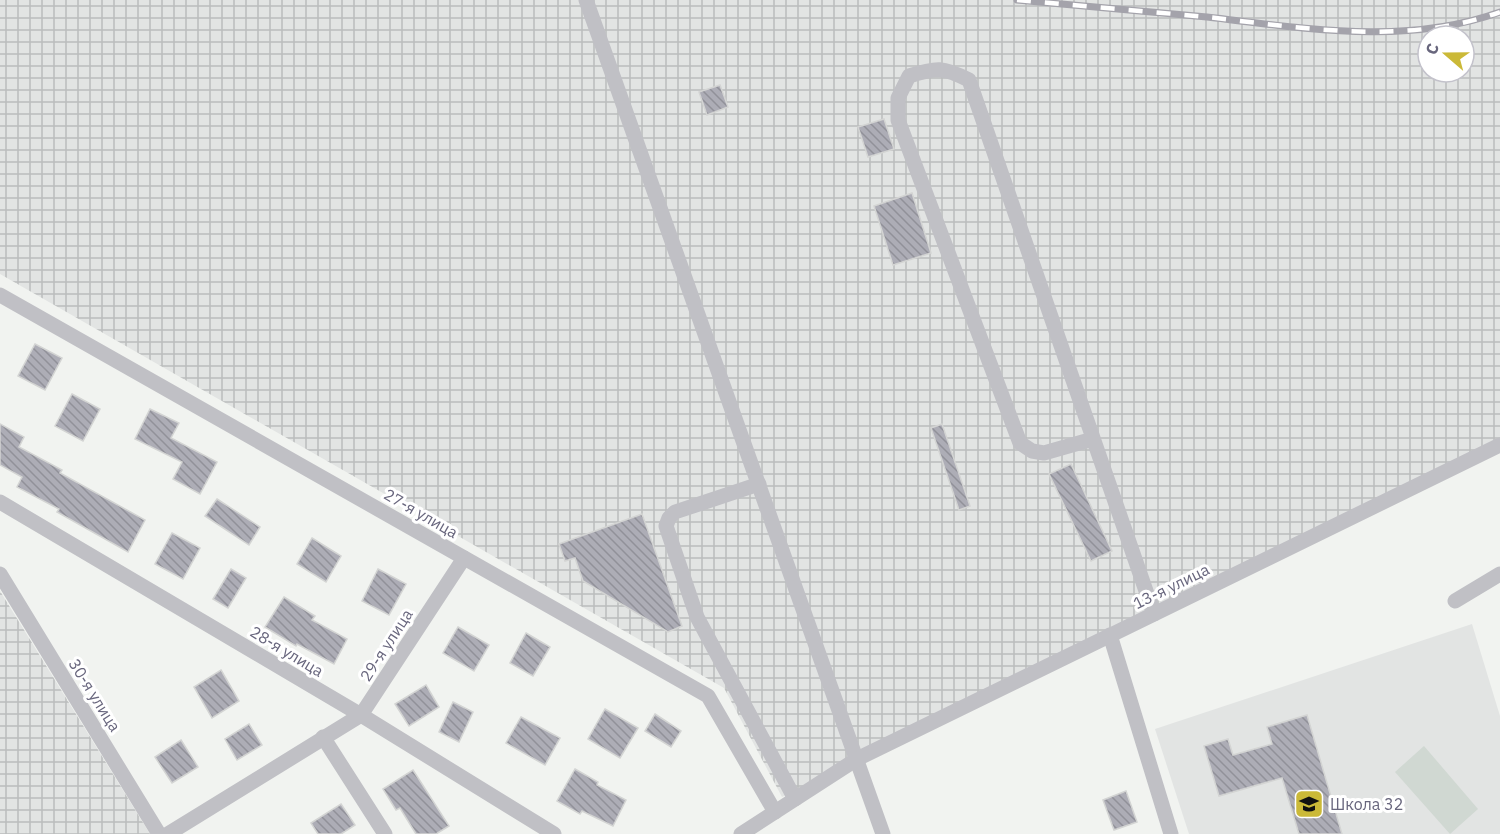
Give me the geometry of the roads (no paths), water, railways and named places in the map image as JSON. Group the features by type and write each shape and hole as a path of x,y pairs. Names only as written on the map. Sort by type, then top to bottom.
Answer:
{"street":[{"path":"586,0 883,834"},
{"path":"1093,439 1044,453 1032,452 1020,443 898,120 898,98 909,76 932,69 953,72 969,80 1154,614"},
{"name":"27-я улица","path":"0,295 708,696 775,812"},
{"name":"13-я улица","path":"741,834 857,759 1500,445"},
{"path":"759,484 675,512 669,518 666,526 697,617 795,799"},
{"name":"28-я улица","path":"0,502 361,715 554,834"},
{"name":"29-я улица","path":"168,834 361,715 464,558"},
{"name":"30-я улица","path":"0,574 159,834"},
{"path":"1455,601 1500,574"},
{"path":"1110,635 1171,834"},
{"path":"323,737 385,834"}],"railway":[{"path":"1017,0 1354,31 1428,29 1500,12"}],"place":[{"name":"Школа 32","path":"1309,804"}]}
